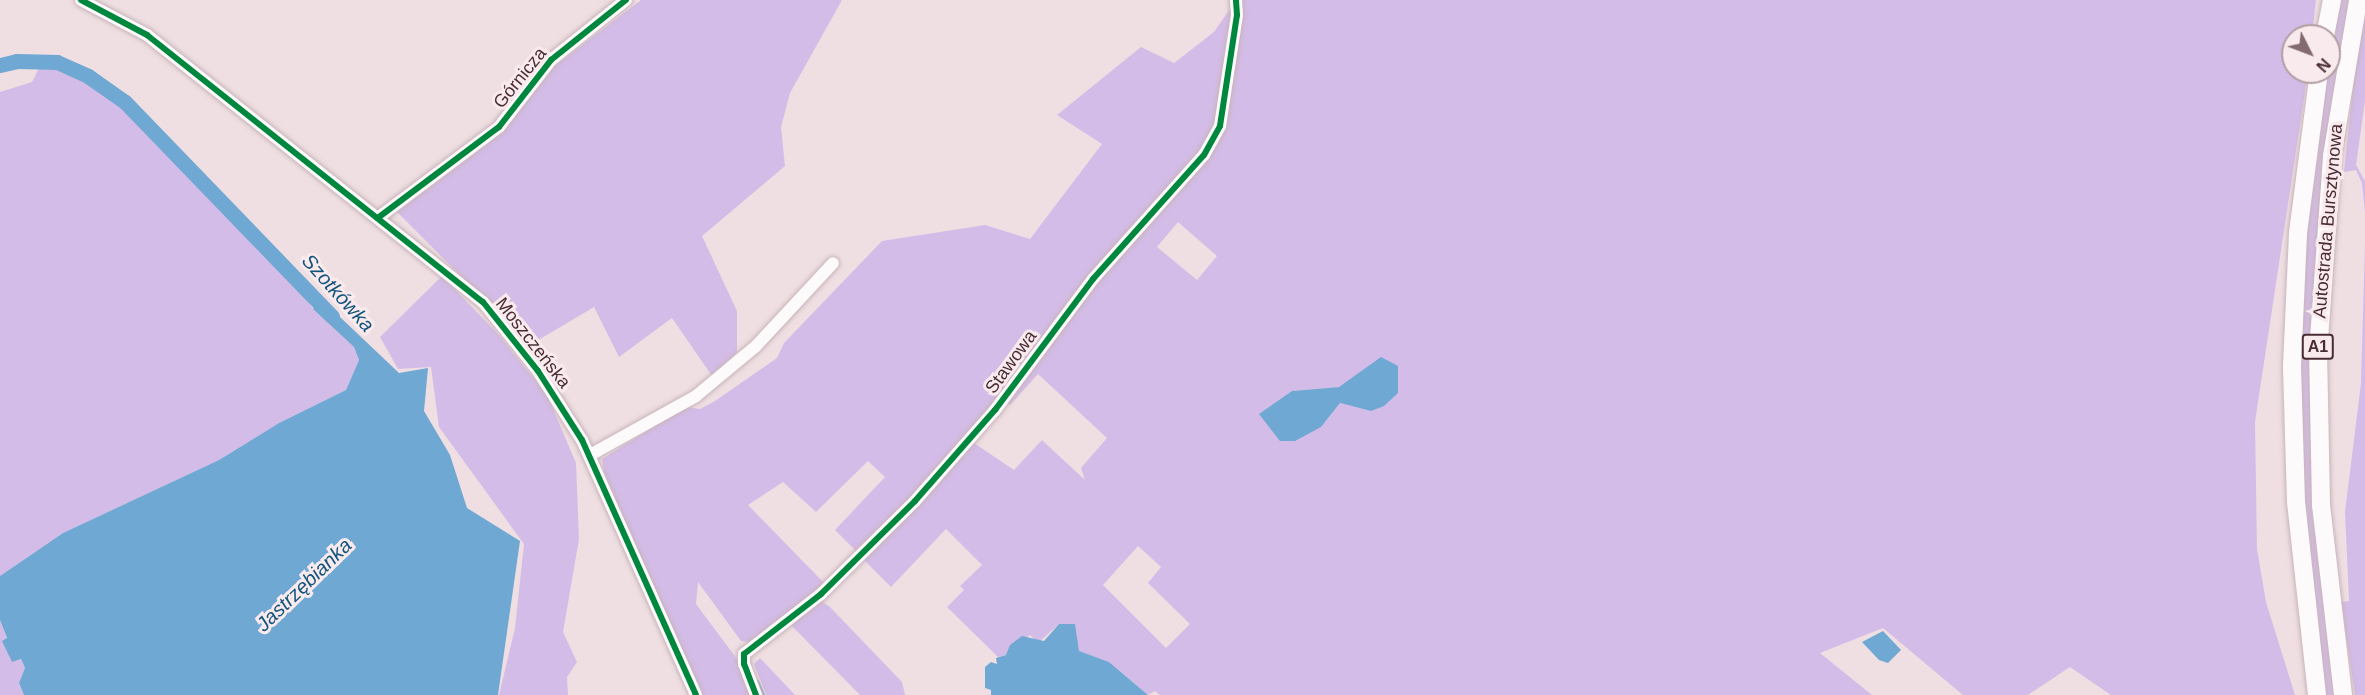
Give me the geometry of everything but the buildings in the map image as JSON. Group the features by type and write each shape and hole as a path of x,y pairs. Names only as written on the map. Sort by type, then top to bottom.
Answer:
{"highway":[{"path":"2327,24 2332,0"},
{"name":"Autostrada Bursztynowa","path":"2343,695 2321,505 2318,353 2332,156 2358,0"},
{"name":"Autostrada Bursztynowa","path":"2317,695 2296,502 2292,366 2295,273 2318,84"}],"street":[{"name":"Moszczeńska","path":"81,0 147,35 379,217 483,302 538,371 590,455 696,695"},
{"name":"Górnicza","path":"379,217 499,127 551,60 626,0"},
{"name":"Stawowa","path":"756,695 744,664 744,654 821,594 915,501 995,410 1087,287 1204,155 1220,126 1236,0"},
{"path":"590,455 696,396 763,339 834,262"}],"shaded area":[{"path":"641,0 842,0 790,93 781,127 785,166 702,236 737,311 737,352 712,376 672,318 619,357 594,307 530,345 397,212 503,132 555,66"},
{"path":"1236,0 2316,0 2313,24 2281,24 2281,84 2306,84 2255,422 2257,549 2266,602 2295,695 2111,695 2070,667 2028,695 1963,695 1883,628 1820,653 1872,695 1160,695 1155,691 1148,695 1109,662 1078,651 1075,624 1059,624 1038,643 1030,635 1006,655 998,657 947,607 964,590 960,586 982,565 946,529 891,587 864,560 974,443 1014,470 1042,440 1085,480 1081,468 1107,438 1038,374 1010,405 1004,402 994,406 859,554 835,530 885,477 868,461 816,512 783,482 748,505 825,584 785,619 749,642 741,641 698,582 696,604 737,659 751,695 702,695 651,589 605,478 602,459 686,407 700,409 715,401 777,358 784,343 882,241 985,225 1030,239 1102,144 1057,115 1141,47 1174,63 1214,32","holes":["1178,222 1217,256 1197,280 1157,247","1398,366 1398,393 1371,411 1340,403 1321,427 1260,414 1292,391 1339,387","1138,546 1161,567 1148,583 1190,624 1166,648 1103,585"]},
{"path":"2339,0 2352,0 2313,343 2338,695 2324,695 2304,513 2299,402 2305,240 2324,84 2341,84 2341,24 2336,24"},
{"path":"2365,18 2365,101 2356,165 2365,181 2365,212 2362,183 2356,170 2344,172 2356,60"},
{"path":"41,64 82,77 118,99 289,276 313,309 354,347 359,360 346,390 279,423 219,460 63,533 0,576 0,92 32,82"},
{"path":"2365,244 2365,695 2355,695 2341,602 2349,601 2345,512 2361,383"},
{"path":"442,276 497,333 547,395 576,463 579,539 563,632 577,662 567,677 568,695 499,695 515,628 524,544 439,427 431,367 398,369 380,337"},
{"path":"820,601 829,606 902,682 905,695 860,695 790,624"},
{"path":"0,620 7,639 3,641 12,662 21,659 25,668 19,683 24,695 0,695"},
{"path":"760,658 795,695 766,695 754,664"}],"water":[{"name":"Jastrzębianka","path":"321,299 399,373 428,368 424,411 450,455 467,508 520,541 498,695 24,695 19,683 25,668 21,659 12,662 2,641 7,638 0,620 0,576 63,533 219,460 279,423 346,390 359,360 354,347 313,309"},
{"path":"1381,357 1398,366 1398,393 1384,406 1371,411 1340,403 1321,427 1295,441 1280,441 1259,414 1292,391 1339,387"},
{"path":"1059,624 1075,624 1079,651 1109,662 1148,695 991,695 991,690 985,688 985,667 991,662 997,664 996,658 1006,655 1010,645 1022,636 1044,641"},
{"path":"1883,631 1901,650 1888,663 1879,660 1862,642"}],"waterway":[{"name":"Szotkówka","path":"0,65 17,61 57,62 88,76 125,102 332,316"},
{"path":"758,681 764,695"}],"cycle path":[{"path":"81,0 147,35 483,302 538,371 582,440 696,695"},
{"path":"379,217 499,127 551,60 626,0"},
{"path":"756,695 744,664 744,654 821,594 915,501 995,410 1093,279 1204,155 1220,126 1237,15 1236,0"}]}
